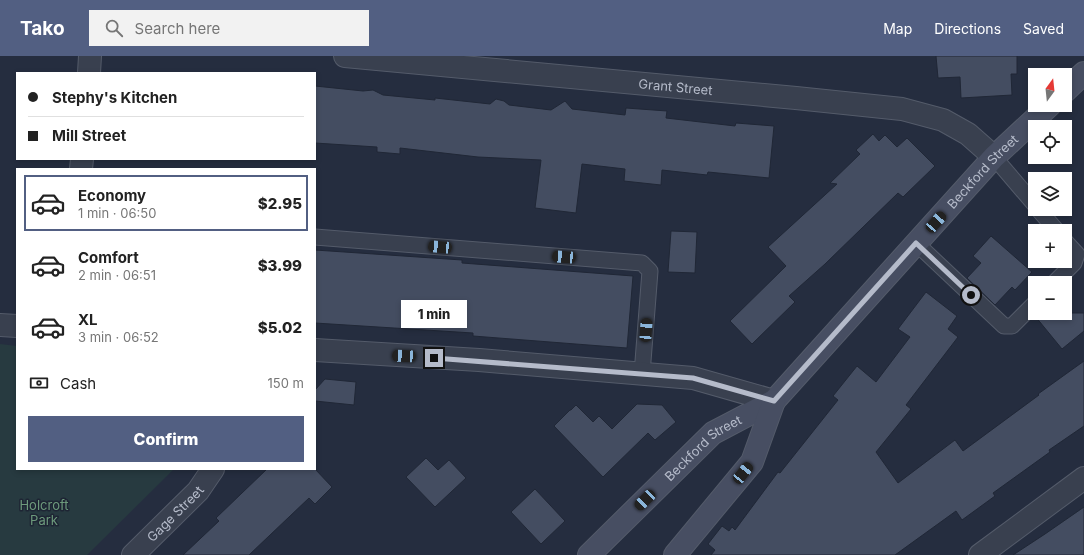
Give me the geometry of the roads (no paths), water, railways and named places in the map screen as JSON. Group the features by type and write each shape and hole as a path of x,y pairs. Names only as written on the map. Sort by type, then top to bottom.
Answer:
{"street":[{"path":"89,72 90,56"},
{"name":"Grant Street","path":"345,56 902,109 943,120 968,134 994,157"},
{"path":"1072,84 1084,73"},
{"name":"Beckford Street","path":"588,555 713,433 774,401 994,157 1042,112"},
{"path":"0,325 16,326"},
{"path":"316,350 478,360 693,378 774,401"},
{"name":"Beckford Street","path":"675,555 752,462 774,401"},
{"name":"Gage Street","path":"132,555 198,491 212,470"},
{"path":"980,555 1084,478"}],"lane":[{"path":"994,157 1028,197"},
{"path":"1044,216 1051,224"},
{"path":"316,238 642,263 650,272 642,374"},
{"path":"916,243 1004,326 1012,326 1028,310"},
{"path":"1072,249 1077,254 1072,265"},
{"path":"1061,276 1069,268"}],"park label":[{"name":"Holcroft Park","path":"44,512"}]}
